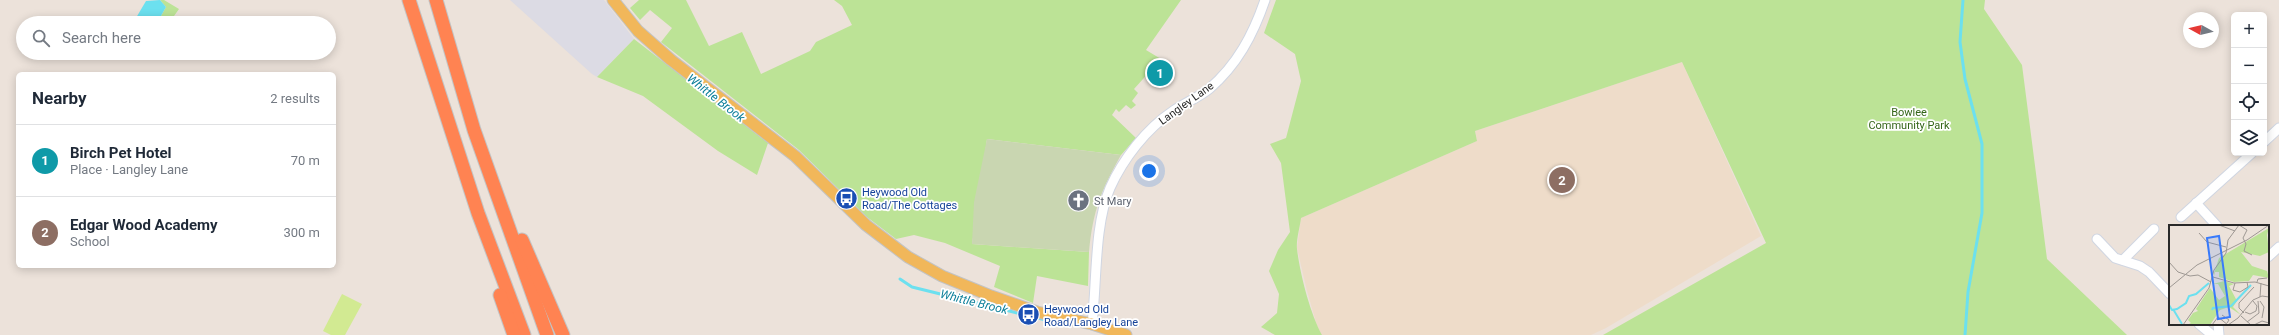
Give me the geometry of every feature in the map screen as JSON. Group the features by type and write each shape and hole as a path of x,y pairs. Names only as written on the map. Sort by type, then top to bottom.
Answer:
{"highway":[{"path":"409,0 478,213 524,335"},
{"path":"436,0 474,130 547,335"},
{"path":"474,130 563,335"},
{"path":"478,213 493,278 514,335"}],"main road":[{"path":"613,0 638,31 671,60 795,156 866,225 908,257 942,276 991,296 1037,312 1092,324 1126,335"}],"street":[{"name":"Langley Lane","path":"1092,324 1101,221 1104,203 1118,172 1131,153 1162,119 1208,89 1228,70 1245,48 1265,0"},
{"path":"2267,139 2279,128"},
{"path":"2181,217 2249,156"},
{"path":"2196,203 2216,225"},
{"path":"2123,260 2154,228"},
{"path":"2097,239 2115,258 2149,272 2169,293"},
{"path":"2269,256 2279,247"},
{"path":"2200,325 2212,335"},
{"path":"2218,325 2219,335"}],"shaded area":[{"path":"510,0 604,0 634,39 597,77"},
{"path":"1682,62 1761,236 1606,328 1591,335 1322,335 1317,326 1297,248 1301,218 1477,141 1475,131"}],"green space":[{"path":"160,0 164,0 179,9 174,16 161,16 166,7"},
{"path":"639,0 686,0 709,46 742,32 761,74 810,51 816,42 852,25 842,6 834,0 1181,0 1146,50 1161,59 1134,89 1138,93 1132,101 1136,105 1131,109 1126,105 1119,112 1116,109 1112,115 1136,138 1121,155 987,139 972,244 1089,252 1088,286 1037,276 1033,303 994,287 1000,266 945,243 914,235 896,239 867,217 799,150 661,42 672,28 650,10 640,20 630,8"},
{"name":"Bowlee Community Park","path":"1276,0 1985,0 1984,9 2022,65 2047,259 2127,335 1603,335 1766,243 1682,62 1475,131 1477,141 1301,218 1297,242 1298,259 1310,305 1322,335 1275,335 1261,327 1277,313 1279,294 1269,271 1278,250 1290,232 1281,163 1270,144 1286,138 1301,81 1295,54 1264,33"},
{"path":"634,39 768,143 757,175 718,151 643,96 597,77"},
{"path":"987,139 1121,155 1108,179 1099,201 1093,224 1089,252 972,244 974,202"},
{"path":"342,294 362,304 345,335 331,335 323,331"}],"water":[{"path":"160,0 166,7 161,16 137,16 146,1"}],"waterway":[{"path":"1963,0 1960,42 1965,79 1982,144 1982,213 1968,292 1965,335"},
{"name":"Whittle Brook","path":"900,279 912,287 1050,321"}],"place":[{"name":"Birch Pet Hotel","path":"1160,73"},
{"name":"Edgar Wood Academy","path":"1562,180"},
{"name":"Heywood Old Road/The Cottages","path":"847,198"},
{"name":"St Mary","path":"1079,201"},
{"name":"Heywood Old Road/Langley Lane","path":"1029,315"}]}
